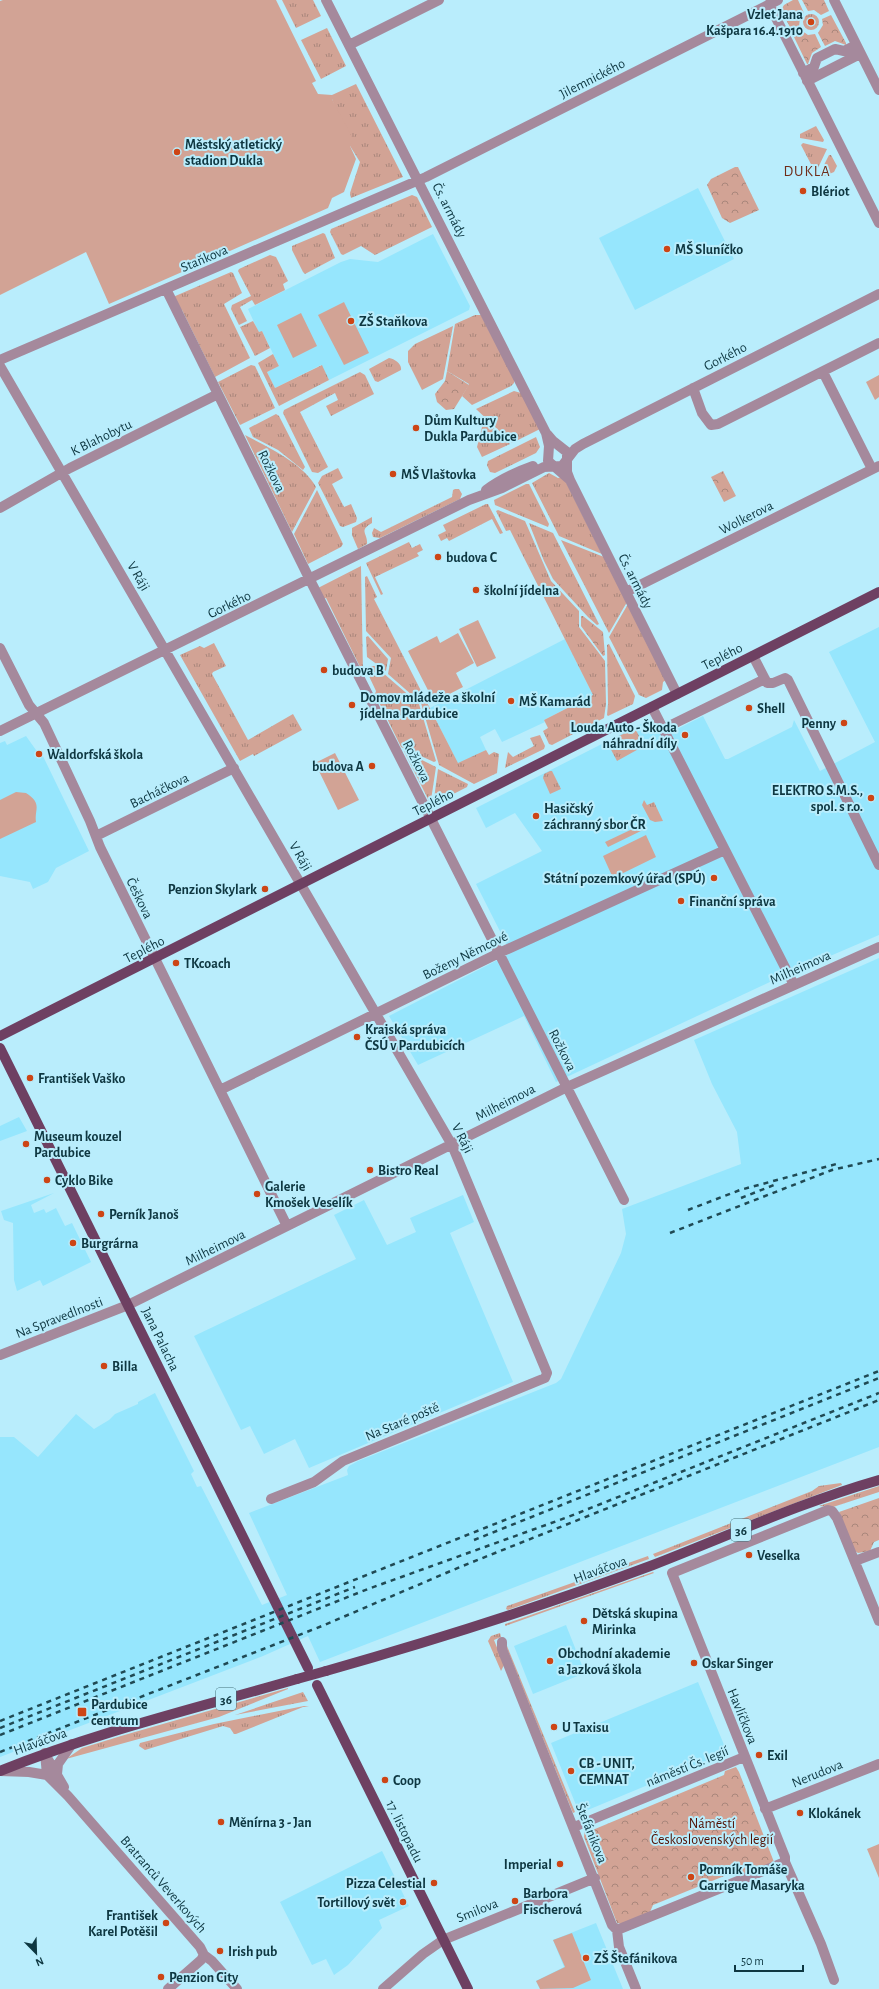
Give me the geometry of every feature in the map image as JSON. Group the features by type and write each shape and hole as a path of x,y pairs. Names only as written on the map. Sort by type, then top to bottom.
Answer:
{"main road":[{"name":"Teplého","path":"0,1036 154,960 431,818 879,592"},
{"name":"Jana Palacha","path":"0,1048 308,1668"},
{"name":"Hlaváčova","path":"0,1771 45,1753 130,1726 447,1636 553,1601 647,1567 820,1499 879,1480"},
{"name":"17. listopadu","path":"317,1685 468,1989"}],"street":[{"name":"Čs. armády","path":"326,0 419,180 546,433 549,442 548,461 570,480"},
{"path":"349,45 440,0"},
{"path":"834,0 879,90"},
{"path":"773,2 805,77 875,206 878,219"},
{"name":"Jilemnického","path":"419,180 773,2"},
{"path":"805,77 814,67 817,58 830,51 835,49 844,51 858,49"},
{"path":"805,77 858,49"},
{"name":"Staňkova","path":"0,360 166,290 419,180"},
{"name":"Rožkova","path":"166,290 310,580 624,1200"},
{"name":"Gorkého","path":"0,730 310,580 470,500 502,488 539,468 562,466 575,449 583,444 879,294"},
{"path":"693,388 704,418 711,424 718,424 879,343"},
{"name":"V Ráji","path":"0,366 452,1144 547,1376"},
{"path":"823,372 876,468"},
{"name":"K Blahobytu","path":"0,508 62,472 218,394"},
{"name":"Čs. armády","path":"546,433 553,442 567,452 567,472 570,480 677,694"},
{"name":"Gorkého","path":"470,500 499,481 540,463 553,447 573,447 583,444"},
{"name":"Wolkerova","path":"626,592 876,468"},
{"name":"Češkova","path":"0,648 25,698 44,723 100,847 154,960 287,1226"},
{"path":"753,656 769,684 783,678 788,680 879,865"},
{"path":"662,729 765,679"},
{"path":"652,707 794,985"},
{"name":"Bacháčkova","path":"96,836 234,768"},
{"name":"Boženy Němcové","path":"220,1090 499,953 725,850"},
{"name":"Milheimova","path":"128,1306 567,1087 879,947"},
{"name":"Na Spravedlnosti","path":"0,1355 128,1306"},
{"name":"Na Staré poště","path":"271,1499 314,1482 347,1459 547,1376"},
{"name":"Havlíčkova","path":"834,1980 818,1937 785,1862 785,1858 672,1577 672,1573 819,1512 832,1511 837,1518 855,1561"},
{"path":"879,1552 855,1561 879,1621"},
{"name":"Štefánikova","path":"502,1642 502,1649 595,1878 612,1925 617,1930 619,1947 636,1989"},
{"path":"57,1774 58,1764 72,1744"},
{"path":"45,1753 47,1775"},
{"name":"Bratranců Veverkových","path":"45,1753 68,1796"},
{"name":"náměstí Čs. legií","path":"574,1827 744,1758"},
{"name":"Nerudova","path":"765,1809 879,1764"},
{"name":"Hlaváčova","path":"0,1771 29,1772 47,1775"},
{"name":"Bratranců Veverkových","path":"47,1775 68,1796 200,1947 204,1955 212,1961 237,1989"},
{"path":"617,1930 785,1862"},
{"name":"Smilova","path":"383,1989 422,1954 443,1940 595,1878"},
{"path":"168,1989 201,1960 204,1955"}],"shaded area":[{"name":"MŠ Sluníčko","path":"698,188 734,259 635,310 599,238"},
{"name":"ZŠ Staňkova","path":"433,234 470,306 469,310 329,380 321,365 275,388 267,372 279,366 262,331 259,333 248,309 341,262 350,259 378,262"},
{"path":"879,627 879,935 772,981 556,1082 524,1016 418,1065 389,1016 511,953 476,884 542,851 515,813 486,828 476,808 649,720 673,731 703,716 725,759 728,759 792,727 794,720 820,771 875,742 829,652"},
{"name":"MŠ Kamarád","path":"565,639 593,695 544,720 545,722 502,742 495,729 480,737 486,750 458,764 430,708"},
{"path":"26,736 36,750 40,750 89,851 56,868 48,882 33,889 30,882 0,876 0,743 5,741 7,745"},
{"path":"879,958 879,1447 320,1662 308,1636 263,1656 0,1757 0,1437 14,1437 38,1457 76,1414 94,1429 109,1420 115,1414 138,1404 138,1402 155,1393 194,1471 191,1474 197,1487 201,1486 262,1605 287,1595 249,1513 348,1475 347,1470 349,1466 358,1461 556,1383 561,1379 621,1253 626,1234 622,1209 741,1164 737,1132 712,1084 694,1040"},
{"path":"19,1117 27,1131 0,1141 0,1126"},
{"path":"54,1193 31,1205 34,1213 44,1209 46,1213 56,1208 65,1226 72,1223 91,1262 43,1286 40,1280 17,1291 14,1280 13,1223 4,1220 1,1211"},
{"path":"463,1195 474,1222 450,1233 513,1382 309,1468 295,1439 264,1454 250,1426 241,1430 194,1336 356,1259 334,1215 364,1200 387,1245 416,1232 410,1218"},
{"name":"Obchodní akademie a Jazková škola","path":"566,1625 585,1673 533,1694 514,1646"},
{"path":"698,1682 727,1752 583,1812 578,1810 551,1743"},
{"path":"382,1851 409,1906 379,1920 382,1928 348,1965 334,1975 326,1959 312,1965 280,1902"},
{"name":"ZŠ Štefánikova","path":"596,1923 623,1989 540,1989 536,1981 564,1967 553,1940"}],"green space":[{"name":"Městský atletický stadion Dukla","path":"276,0 316,81 312,83 318,94 332,95 332,99 353,139 350,146 356,159 344,192 332,198 328,208 109,304 86,252 0,295 0,1"},
{"path":"282,0 313,0 321,16 296,28"},
{"path":"793,0 798,0 804,13 800,17 799,27 792,31 781,10 784,5"},
{"path":"802,0 824,0 829,11 821,15 814,10 808,11"},
{"path":"808,14 814,14 819,19 817,28 814,30 808,30 803,25 803,19"},
{"path":"831,15 846,45 835,41 825,46 818,33 823,25 822,19"},
{"path":"327,28 346,66 321,79 301,40"},
{"path":"801,30 808,35 815,34 821,47 812,53 808,64 793,35"},
{"path":"356,84 403,177 351,198 350,193 360,162 350,146 332,99 332,95"},
{"path":"816,126 824,140 823,142 800,138 800,134"},
{"path":"803,143 827,149 817,170 814,170 801,145"},
{"path":"829,155 831,155 837,166 834,172 820,178 819,175"},
{"path":"735,167 738,167 759,210 730,223 722,218 707,185 711,179"},
{"path":"412,195 417,197 432,227 375,255 361,246 343,255 341,254 330,232 331,229"},
{"path":"323,233 325,234 335,258 305,274 292,250 292,246"},
{"path":"270,255 276,257 288,281 283,284 285,290 255,305 252,300 240,307 247,321 239,325 231,309 232,305 251,296 238,271 239,269"},
{"path":"231,272 233,273 242,293 224,304 250,358 215,377 182,310 179,309 173,297"},
{"path":"344,302 369,353 344,365 318,315"},
{"path":"301,313 317,346 293,358 277,325"},
{"path":"475,315 481,315 514,379 514,383 511,386 472,405 462,396 469,384 447,371 455,324"},
{"path":"253,321 259,332 262,331 270,348 255,356 240,327"},
{"path":"453,326 443,379 422,390 408,362 408,351 415,344"},
{"path":"273,354 279,366 267,372 275,388 322,365 329,380 279,406 258,363"},
{"path":"389,358 398,362 401,370 378,382 375,381 369,369"},
{"path":"251,365 255,366 275,408 240,425 218,382"},
{"path":"447,371 469,385 454,409 446,410 437,402 435,394 445,381"},
{"path":"360,372 365,375 374,394 331,416 326,406 338,400 335,393 300,412 328,467 318,473 312,472 283,413 284,410"},
{"path":"879,375 879,397 875,400 866,382"},
{"path":"514,391 521,393 540,429 512,443 476,409"},
{"path":"276,414 279,416 305,467 303,470 278,450 253,437 249,428"},
{"path":"484,419 510,444 482,457 477,447"},
{"path":"245,435 285,457 303,471 316,487 292,532"},
{"path":"536,437 540,447 536,453 495,473 490,472 487,465 488,461"},
{"path":"338,468 343,478 332,484 344,507 351,504 357,518 356,522 343,527 340,526 318,483 322,476"},
{"path":"723,471 736,496 724,502 711,477"},
{"path":"549,473 558,478 562,477 565,480 602,554 559,536 532,483"},
{"path":"526,484 529,484 549,524 548,527 495,505 494,500"},
{"path":"459,489 462,494 460,499 380,538 373,537 372,533 374,528 381,532 452,497 453,490"},
{"path":"317,490 343,544 341,547 308,564 294,534"},
{"path":"488,504 503,533 500,534 492,519 449,541 447,538 441,541 438,535 446,531 443,525"},
{"path":"498,510 525,521 551,581 579,611 579,627 605,661 606,704 604,718 552,745 549,744 543,731 548,728 544,720 593,695 510,530 506,531 496,511"},
{"path":"372,517 372,523 365,528 367,544 358,549 352,535 352,528"},
{"path":"529,523 553,533 599,624 597,625 588,617 553,579"},
{"path":"561,540 604,557 627,602 609,633"},
{"path":"409,542 412,548 420,544 423,550 417,553 419,556 375,577 383,594 381,595 366,563"},
{"path":"361,566 363,673 326,598 323,599 318,588"},
{"path":"367,576 377,597 374,599 458,763 486,750 489,755 494,752 499,754 497,773 474,784 439,765 421,703 388,674 391,658 366,631 365,577"},
{"path":"628,604 666,680 663,682 662,690 646,698 639,695 609,637"},
{"path":"581,616 603,632 605,655 603,656 581,626"},
{"path":"478,620 496,658 477,667 459,629"},
{"path":"458,633 474,663 456,673 463,687 434,702 408,651 437,636 440,643"},
{"path":"368,636 388,659 386,671 367,657 366,637"},
{"path":"214,643 226,666 213,672 212,674 248,740 293,714 302,730 254,756 253,754 240,761 180,655 200,646 204,648"},
{"path":"609,644 635,696 633,704 608,716 607,645"},
{"path":"369,666 375,666 419,704 436,761 434,762 401,747 375,694 376,691 367,672"},
{"path":"635,728 644,746 617,761 607,742"},
{"path":"540,735 545,746 544,749 505,768 508,752 513,757 534,746 530,738"},
{"path":"404,751 436,767 431,800 434,804 431,805"},
{"path":"335,753 359,800 338,810 315,763"},
{"path":"438,769 468,784 467,787 436,803 434,799"},
{"path":"552,771 561,789 550,794 543,778 544,774"},
{"path":"16,792 26,793 34,800 37,807 36,822 0,839 0,800"},
{"path":"644,800 647,805 654,802 663,821 655,822 650,820 642,805"},
{"path":"643,824 645,829 608,847 605,842"},
{"path":"646,835 656,857 613,878 603,856"},
{"path":"841,1483 842,1485 655,1557 653,1554 812,1491 819,1486"},
{"path":"879,1486 879,1492 833,1507 819,1506"},
{"path":"879,1498 879,1540 874,1542 870,1551 858,1553 855,1551 839,1512"},
{"path":"648,1556 649,1559 508,1610 506,1609 507,1606"},
{"path":"653,1572 654,1573 505,1626 505,1624"},
{"path":"500,1633 501,1637 494,1640 504,1665 501,1671 488,1641 491,1636"},
{"path":"507,1646 575,1812 573,1813 507,1649"},
{"path":"288,1688 219,1717 66,1759 82,1748"},
{"path":"303,1692 308,1701 235,1715"},
{"path":"304,1706 309,1707 303,1707 236,1734 234,1734 230,1728 223,1726 145,1750 139,1746 140,1743 214,1724"},
{"name":"Náměstí Československých legií","path":"736,1767 774,1862 745,1874 739,1870 653,1905 650,1912 622,1924 617,1923 584,1837 585,1828 592,1825 592,1829 595,1829 724,1775 725,1771"},
{"path":"879,1844 879,1878 867,1849"},
{"path":"572,1933 591,1980 573,1988 540,1989 536,1981 565,1967 553,1940"}],"railway":[{"path":"670,1233 832,1170 879,1159"},
{"path":"688,1210 740,1190 840,1163"},
{"path":"741,1198 774,1185"},
{"path":"0,1721 879,1371"},
{"path":"474,1540 879,1378"},
{"path":"0,1735 368,1589 568,1517 879,1393"},
{"path":"0,1752 322,1626 460,1567 879,1400"},
{"path":"0,1728 355,1587"}],"place":[{"name":"Vzlet Jana Kašpara 16.4.1910","path":"811,22"},
{"name":"Městský atletický stadion Dukla","path":"177,152"},
{"name":"Blériot","path":"803,191"},
{"name":"MŠ Sluníčko","path":"667,249"},
{"name":"ZŠ Staňkova","path":"351,321"},
{"name":"Dům Kultury Dukla Pardubice","path":"416,428"},
{"name":"MŠ Vlaštovka","path":"393,474"},
{"name":"budova C","path":"438,557"},
{"name":"školní jídelna","path":"476,590"},
{"name":"budova B","path":"324,670"},
{"name":"MŠ Kamarád","path":"511,701"},
{"name":"Domov mládeže a školní jídelna Pardubice","path":"352,705"},
{"name":"Shell","path":"749,708"},
{"name":"Penny","path":"844,723"},
{"name":"Louda Auto - Škoda náhradní díly","path":"685,735"},
{"name":"Waldorfská škola","path":"39,754"},
{"name":"budova A","path":"372,766"},
{"name":"ELEKTRO S.M.S., spol. s r.o.","path":"871,798"},
{"name":"Hasičský záchranný sbor ČR","path":"536,816"},
{"name":"Státní pozemkový úřad (SPÚ)","path":"714,878"},
{"name":"Penzion Skylark","path":"265,889"},
{"name":"Finanční správa","path":"681,901"},
{"name":"TKcoach","path":"176,963"},
{"name":"Krajská správa ČSÚ v Pardubicích","path":"357,1037"},
{"name":"František Vaško","path":"30,1078"},
{"name":"Museum kouzel Pardubice","path":"26,1144"},
{"name":"Bistro Real","path":"370,1170"},
{"name":"Cyklo Bike","path":"47,1180"},
{"name":"Galerie Kmošek Veselík","path":"257,1194"},
{"name":"Perník Janoš","path":"101,1214"},
{"name":"Burgrárna","path":"73,1243"},
{"name":"Billa","path":"104,1366"},
{"name":"Veselka","path":"749,1555"},
{"name":"Dětská skupina Mirinka","path":"584,1621"},
{"name":"Obchodní akademie a Jazková škola","path":"550,1661"},
{"name":"Oskar Singer","path":"694,1663"},
{"name":"Pardubice centrum","path":"82,1712"},
{"name":"U Taxisu","path":"554,1727"},
{"name":"Exil","path":"759,1755"},
{"name":"CB - UNIT, CEMNAT","path":"571,1771"},
{"name":"Coop","path":"385,1780"},
{"name":"Klokánek","path":"800,1813"},
{"name":"Měnírna 3 - Jan","path":"221,1822"},
{"name":"Imperial","path":"560,1864"},
{"name":"Pomník Tomáše Garrigue Masaryka","path":"691,1877"},
{"name":"Pizza Celestial","path":"434,1883"},
{"name":"Barbora Fischerová","path":"515,1901"},
{"name":"Tortillový svět","path":"403,1902"},
{"name":"František Karel Potěšil","path":"166,1923"},
{"name":"Irish pub","path":"220,1951"},
{"name":"ZŠ Štefánikova","path":"586,1958"},
{"name":"Penzion City","path":"161,1977"}],"district":[{"name":"DUKLA","path":"807,171"}]}
